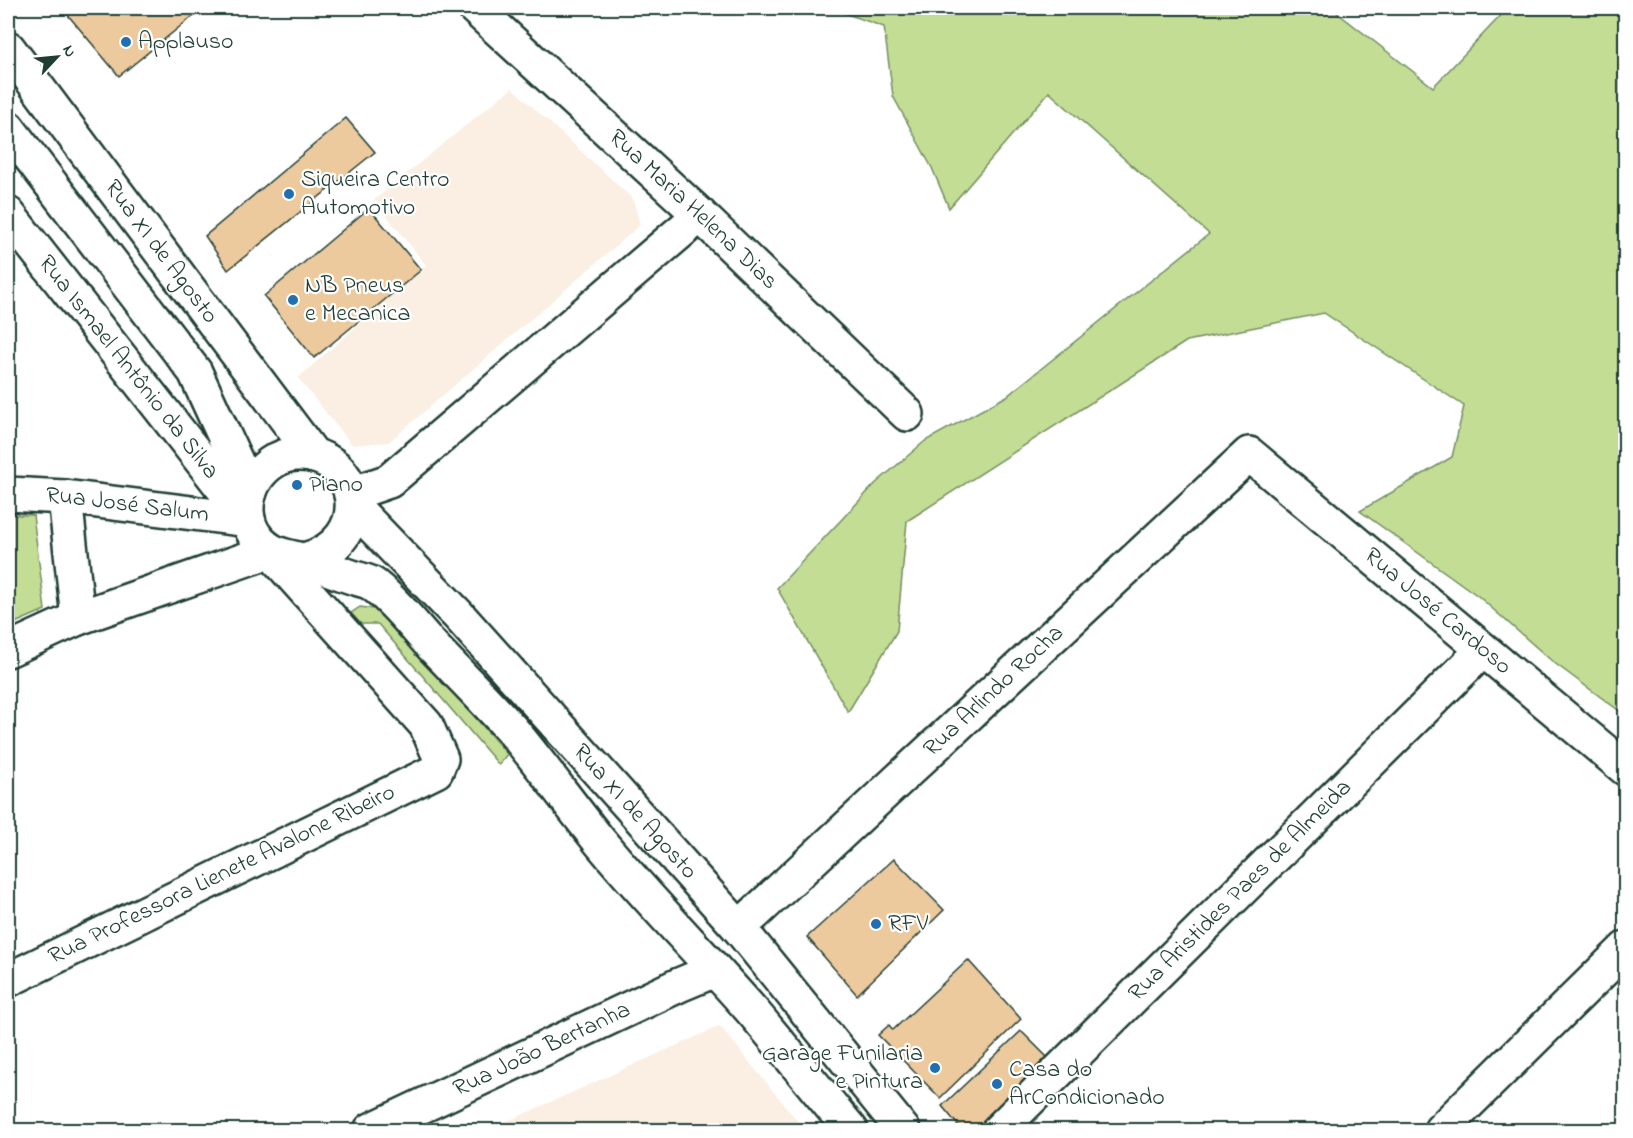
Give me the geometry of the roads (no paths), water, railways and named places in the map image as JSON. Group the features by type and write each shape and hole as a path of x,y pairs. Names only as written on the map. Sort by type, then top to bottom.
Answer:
{"street":[{"name":"Rua Maria Helena Dias","path":"475,8 700,215 907,414"},
{"name":"Rua XI de Agosto","path":"8,48 314,456"},
{"name":"Rua XI de Agosto","path":"8,128 195,372 249,506"},
{"name":"Rua Ismael Antônio da Silva","path":"8,214 249,506"},
{"path":"352,500 389,481 700,215"},
{"path":"295,454 314,456 330,464 344,477 352,500 348,530 338,545 322,556 304,560 286,558 270,551 256,537 249,506 252,484 263,469 278,459 295,454"},
{"name":"Rua José Cardoso","path":"1249,454 1626,769"},
{"name":"Rua Arlindo Rocha","path":"739,928 1249,454"},
{"name":"Rua José Salum","path":"8,494 249,506"},
{"path":"65,497 78,618"},
{"name":"Rua XI de Agosto","path":"352,500 739,928 903,1131"},
{"path":"8,650 78,618 270,551"},
{"name":"Rua Professora Lienete Avalone Ribeiro","path":"8,980 436,771 441,759 426,725 270,551"},
{"name":"Rua XI de Agosto","path":"304,560 375,585 512,731 603,845 715,970 850,1131"},
{"name":"Rua Aristides Paes de Almeida","path":"999,1131 1483,650"},
{"path":"1442,1131 1626,948"},
{"name":"Rua João Bertanha","path":"371,1131 668,990 715,970"}],"place":[{"name":"Applauso","path":"126,42"},
{"name":"Siqueira Centro Automotivo","path":"289,194"},
{"name":"NB Pneus e Mecanica","path":"293,300"},
{"name":"Piano","path":"297,485"},
{"name":"RFV","path":"876,924"},
{"name":"Garage Funilaria e Pintura","path":"935,1068"},
{"name":"Casa do ArCondicionado","path":"997,1084"}]}
